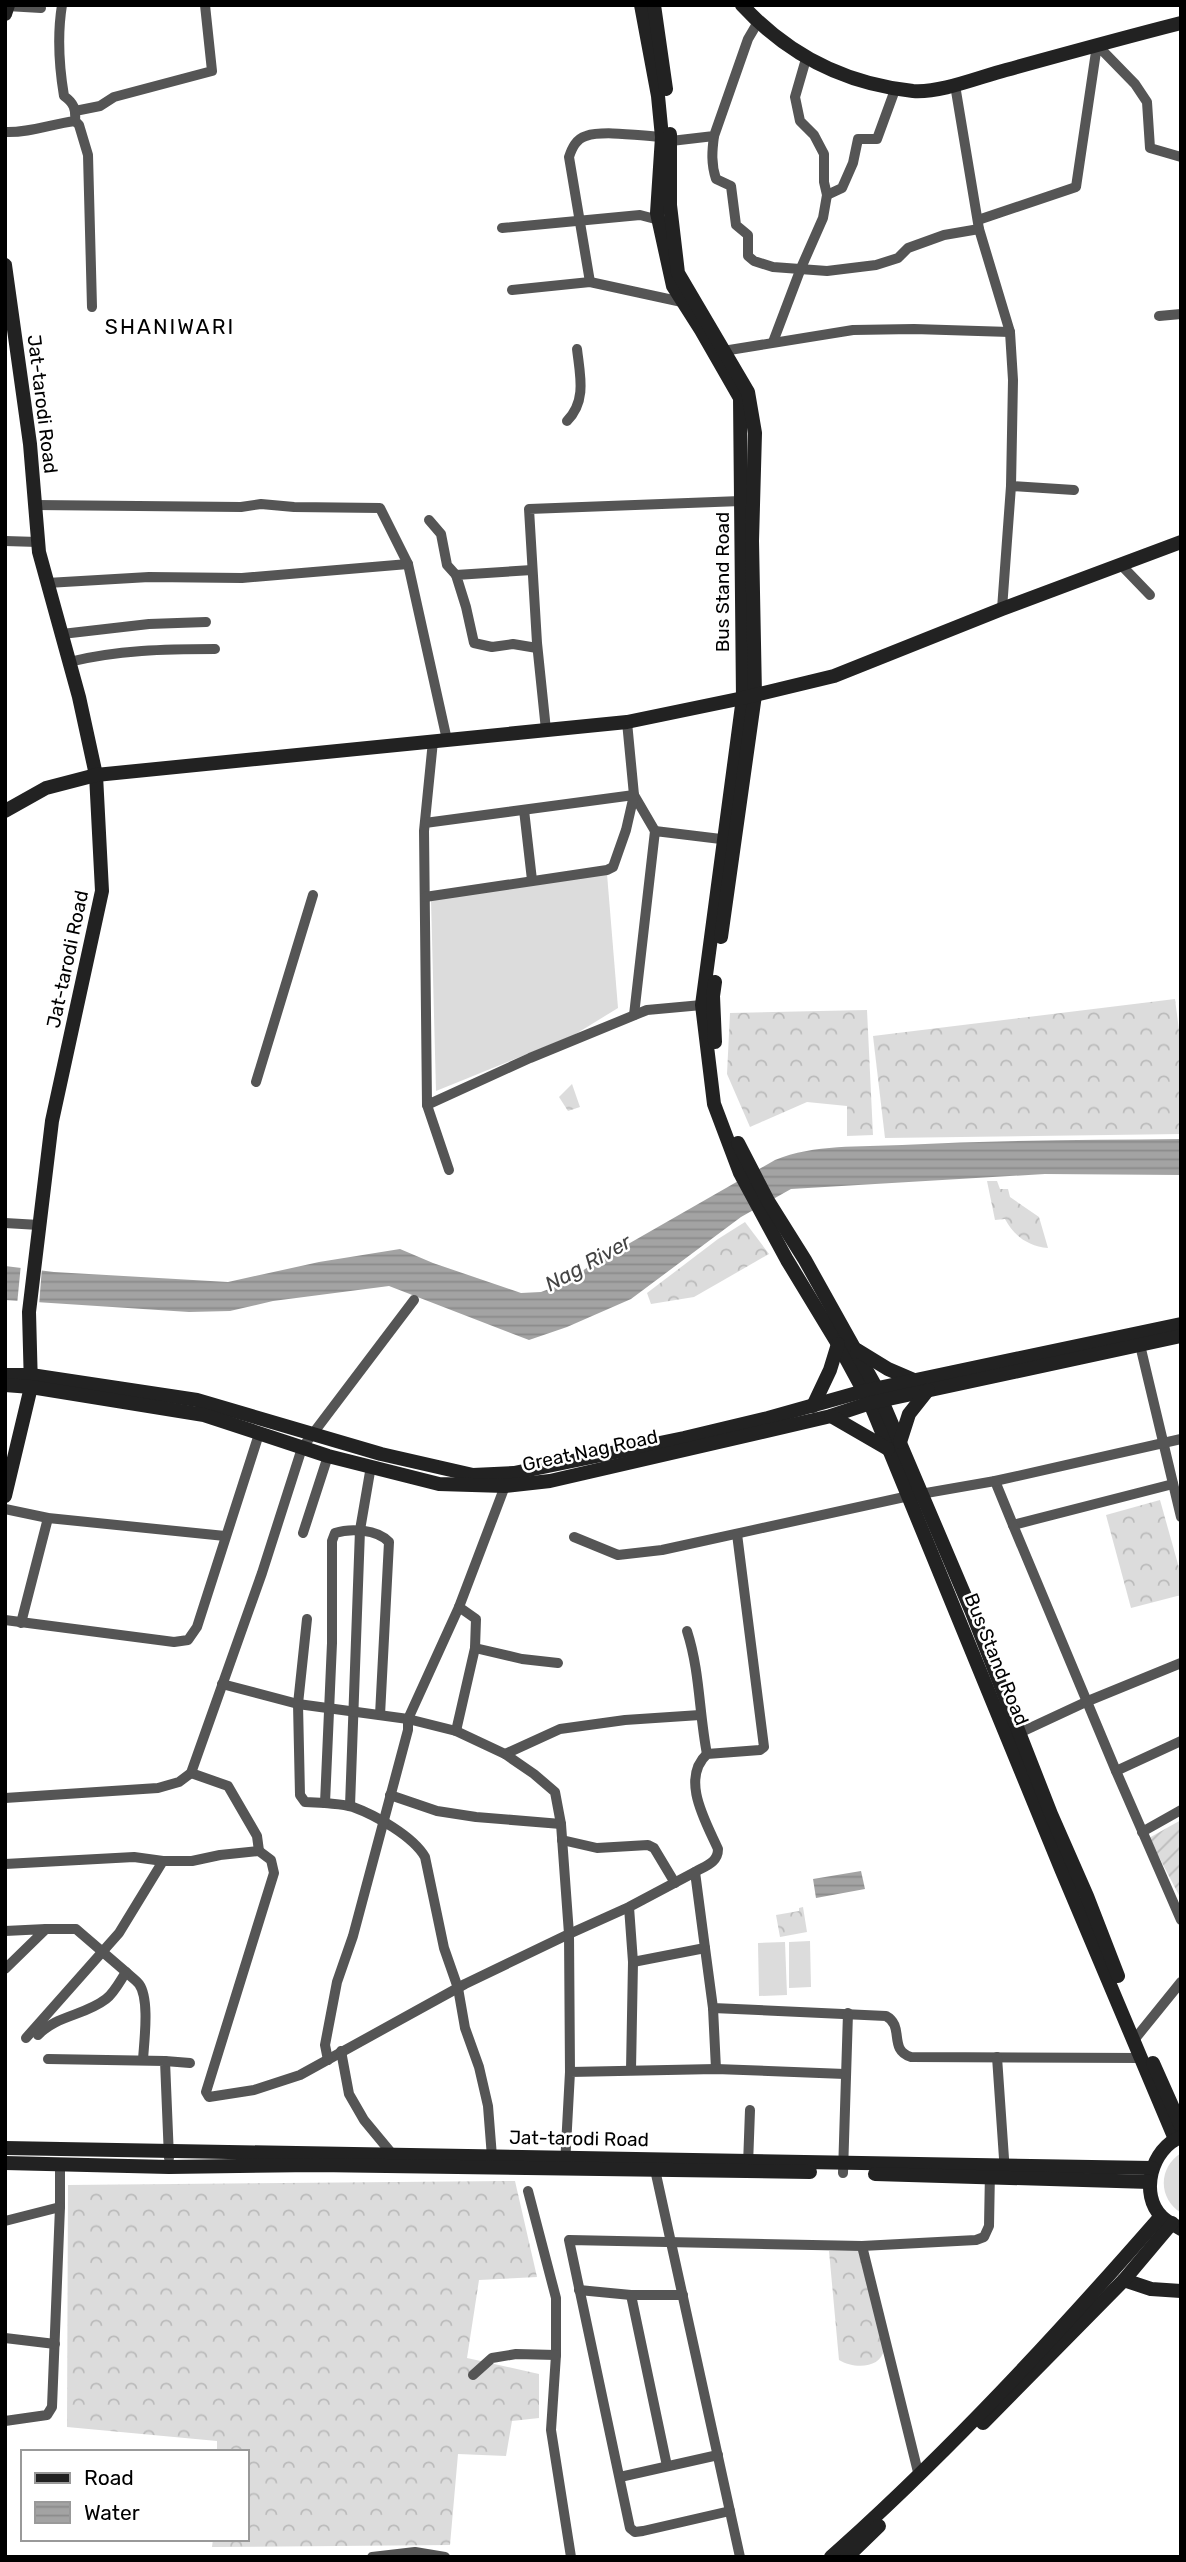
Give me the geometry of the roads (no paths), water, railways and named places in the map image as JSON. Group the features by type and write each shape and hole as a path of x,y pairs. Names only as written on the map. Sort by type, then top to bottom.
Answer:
{"main road":[{"name":"Bus Stand Road","path":"641,5 666,139 659,219 673,286 720,352 740,398 749,697 730,840 702,1005 714,1104 746,1170"},
{"path":"654,5 663,61 670,205 678,273 720,352 748,392 755,433 749,697"},
{"path":"742,5 758,22 806,59 871,85 916,91 955,85 1181,23"},
{"name":"Jat-tarodi Road","path":"5,265 30,444 38,542 96,775 102,891 52,1121 29,1312 31,1381 5,1496"},
{"path":"5,811 46,788 96,775 627,722 749,697 834,676 1181,542"},
{"path":"730,840 713,996 718,1082 746,1170 764,1204 805,1260 855,1349 873,1396"},
{"name":"Bus Stand Road","path":"764,1204 787,1260 873,1396 1015,1735 1062,1871 1137,2036 1141,2059 1179,2134"},
{"name":"Great Nag Road","path":"5,1385 31,1381 197,1400 380,1454 473,1475 514,1473 684,1438 813,1406 873,1396 1181,1324"},
{"name":"Great Nag Road","path":"922,1385 1181,1336"},
{"path":"813,1406 830,1370 838,1343"},
{"path":"831,1416 894,1446 922,1385 855,1349"},
{"name":"Great Nag Road","path":"5,1375 204,1415 328,1456 439,1483 505,1486 550,1481 831,1416 873,1396"},
{"path":"1137,2036 1179,2134 1159,2154 1151,2175 1154,2203 1171,2223"},
{"name":"Jat-tarodi Road","path":"5,2148 492,2157 565,2163 1151,2175"},
{"path":"5,2163 169,2167 565,2163"},
{"path":"846,2557 1124,2280 1171,2223"},
{"path":"831,2557 919,2476 1110,2273 1171,2223"},
{"path":"1124,2280 1151,2289 1181,2291"}],"street":[{"path":"62,5 58,27 64,96 71,101 88,155 92,307"},
{"path":"5,132 34,131 100,106 114,97 212,71 205,5"},
{"path":"7,8 41,8"},
{"path":"758,22 748,39 713,136 713,170 716,179 731,186 736,225 748,235 748,256 754,261 773,267 827,271 876,265 898,258 908,248 1076,187 1097,45"},
{"path":"1097,45 1135,84 1147,102 1150,148 1181,157"},
{"path":"773,342 800,268 823,218 827,195 824,154 814,135 800,121 795,97 806,59"},
{"path":"955,85 979,224 1010,332 1013,380 1011,486 1002,609"},
{"path":"827,195 842,188 853,163 859,139 877,139 896,87"},
{"path":"590,282 569,157 574,144 586,136 619,134 694,140 713,136"},
{"path":"502,228 640,215 659,219"},
{"path":"512,290 590,282 682,302"},
{"path":"1159,316 1181,314"},
{"path":"720,352 853,330 1010,332"},
{"path":"567,421 576,412 581,399 577,349"},
{"path":"1011,486 1074,490"},
{"path":"546,730 537,648 529,509 741,501"},
{"path":"35,505 241,507 261,504 380,508 408,564 440,741 425,823 427,1105 449,1170"},
{"path":"429,520 441,534 447,565 456,575 474,643 492,648 513,644 537,648"},
{"path":"5,541 38,542"},
{"path":"47,583 149,577 242,578 408,564"},
{"path":"1124,568 1150,595"},
{"path":"456,575 532,570"},
{"path":"62,634 149,624 205,622"},
{"path":"69,662 138,650 215,649"},
{"path":"425,897 596,873 613,867 626,831 634,795 627,722"},
{"path":"425,823 634,795"},
{"path":"634,795 655,831 634,1015"},
{"path":"524,810 532,880"},
{"path":"655,831 730,840"},
{"path":"256,1082 313,895"},
{"path":"427,1105 530,1058 647,1010 702,1005"},
{"path":"5,1223 39,1225"},
{"path":"5,1798 158,1788 179,1782 191,1773 262,1573 302,1448 414,1300"},
{"path":"1140,1345 1181,1517"},
{"path":"5,1620 174,1642 188,1640 197,1627 259,1434"},
{"path":"574,1537 618,1555 662,1550 916,1495 995,1482 1181,1439"},
{"path":"303,1533 328,1456"},
{"path":"350,1806 360,1530 371,1466"},
{"path":"995,1482 1181,1920"},
{"path":"1013,1525 1173,1484"},
{"path":"328,2060 325,2045 337,1982 353,1936 384,1822 408,1730 408,1719 459,1607 505,1486"},
{"path":"5,1508 48,1518 225,1536"},
{"path":"21,1623 48,1518"},
{"path":"325,1803 331,1541 335,1533 360,1530 385,1537 389,1542 380,1715"},
{"path":"5,1864 134,1857 192,1861 259,1851 271,1860 274,1873 206,2094 222,2095 254,2090 300,2075 458,1988 629,1907 714,1861 718,1856 718,1849 699,1805 695,1778 697,1766 707,1754 760,1750 764,1747 737,1534"},
{"path":"456,1731 475,1648 476,1619 459,1607"},
{"path":"307,1619 298,1704 300,1795 305,1802 350,1806 384,1822 421,1848 444,1948 458,1988 465,2028 479,2067 488,2106 492,2157"},
{"path":"687,1631 697,1669 700,1715 707,1754"},
{"path":"475,1648 522,1659 558,1663"},
{"path":"1015,1735 1088,1701 1181,1663"},
{"path":"222,1684 298,1704 408,1719 456,1731 505,1754 534,1773 555,1792 561,1824 569,1934 570,2072 565,2163"},
{"path":"505,1754 560,1728 700,1715"},
{"path":"1116,1771 1181,1741"},
{"path":"191,1773 228,1786 257,1836 259,1851"},
{"path":"390,1795 437,1811 561,1824"},
{"path":"1142,1832 1181,1810"},
{"path":"562,1840 597,1848 648,1845 654,1848 675,1883"},
{"path":"126,1972 107,1998 85,2011 55,2021 32,2037 119,1933 163,1861"},
{"path":"695,1872 713,2008 716,2069"},
{"path":"629,1907 633,1962 631,2070"},
{"path":"5,1969 47,1929"},
{"path":"5,1931 76,1929 126,1972 143,1993 143,2060"},
{"path":"633,1962 705,1948"},
{"path":"1137,2036 1181,1982"},
{"path":"713,2008 848,2012 886,2016 891,2019 899,2049 911,2057 1141,2059"},
{"path":"842,2168 848,2012"},
{"path":"341,2051 349,2094 364,2120 393,2155"},
{"path":"997,2057 1005,2171"},
{"path":"48,2059 190,2063"},
{"path":"165,2061 169,2167"},
{"path":"570,2072 716,2069 845,2074"},
{"path":"748,2166 750,2110"},
{"path":"654,2164 740,2557"},
{"path":"5,2421 47,2415 52,2407 60,2165"},
{"path":"730,2511 635,2532 631,2528 569,2240 862,2246 976,2240 984,2237 989,2226 990,2171"},
{"path":"528,2190 556,2298 556,2355 551,2430 571,2557"},
{"path":"5,2221 60,2207"},
{"path":"862,2246 919,2476"},
{"path":"579,2290 631,2295 683,2295"},
{"path":"631,2295 667,2466"},
{"path":"5,2338 55,2344"},
{"path":"472,2375 492,2358 516,2354 556,2355"},
{"path":"620,2477 718,2455"},
{"path":"372,2557 415,2552 445,2557"}],"water":[{"path":"1181,1139 1181,1175 1045,1174 791,1189 741,1217 631,1299 567,1327 529,1340 389,1286 273,1301 230,1311 189,1312 5,1300 5,1266 54,1272 228,1282 319,1262 400,1249 521,1293 541,1292 565,1283 588,1267 775,1160 805,1151 854,1146 1007,1141"},
{"path":"861,1871 865,1889 816,1898 813,1879"}],"district":[{"name":"SHANIWARI","path":"170,327"}],"water label":[{"name":"Nag River","path":"588,1263"}]}
